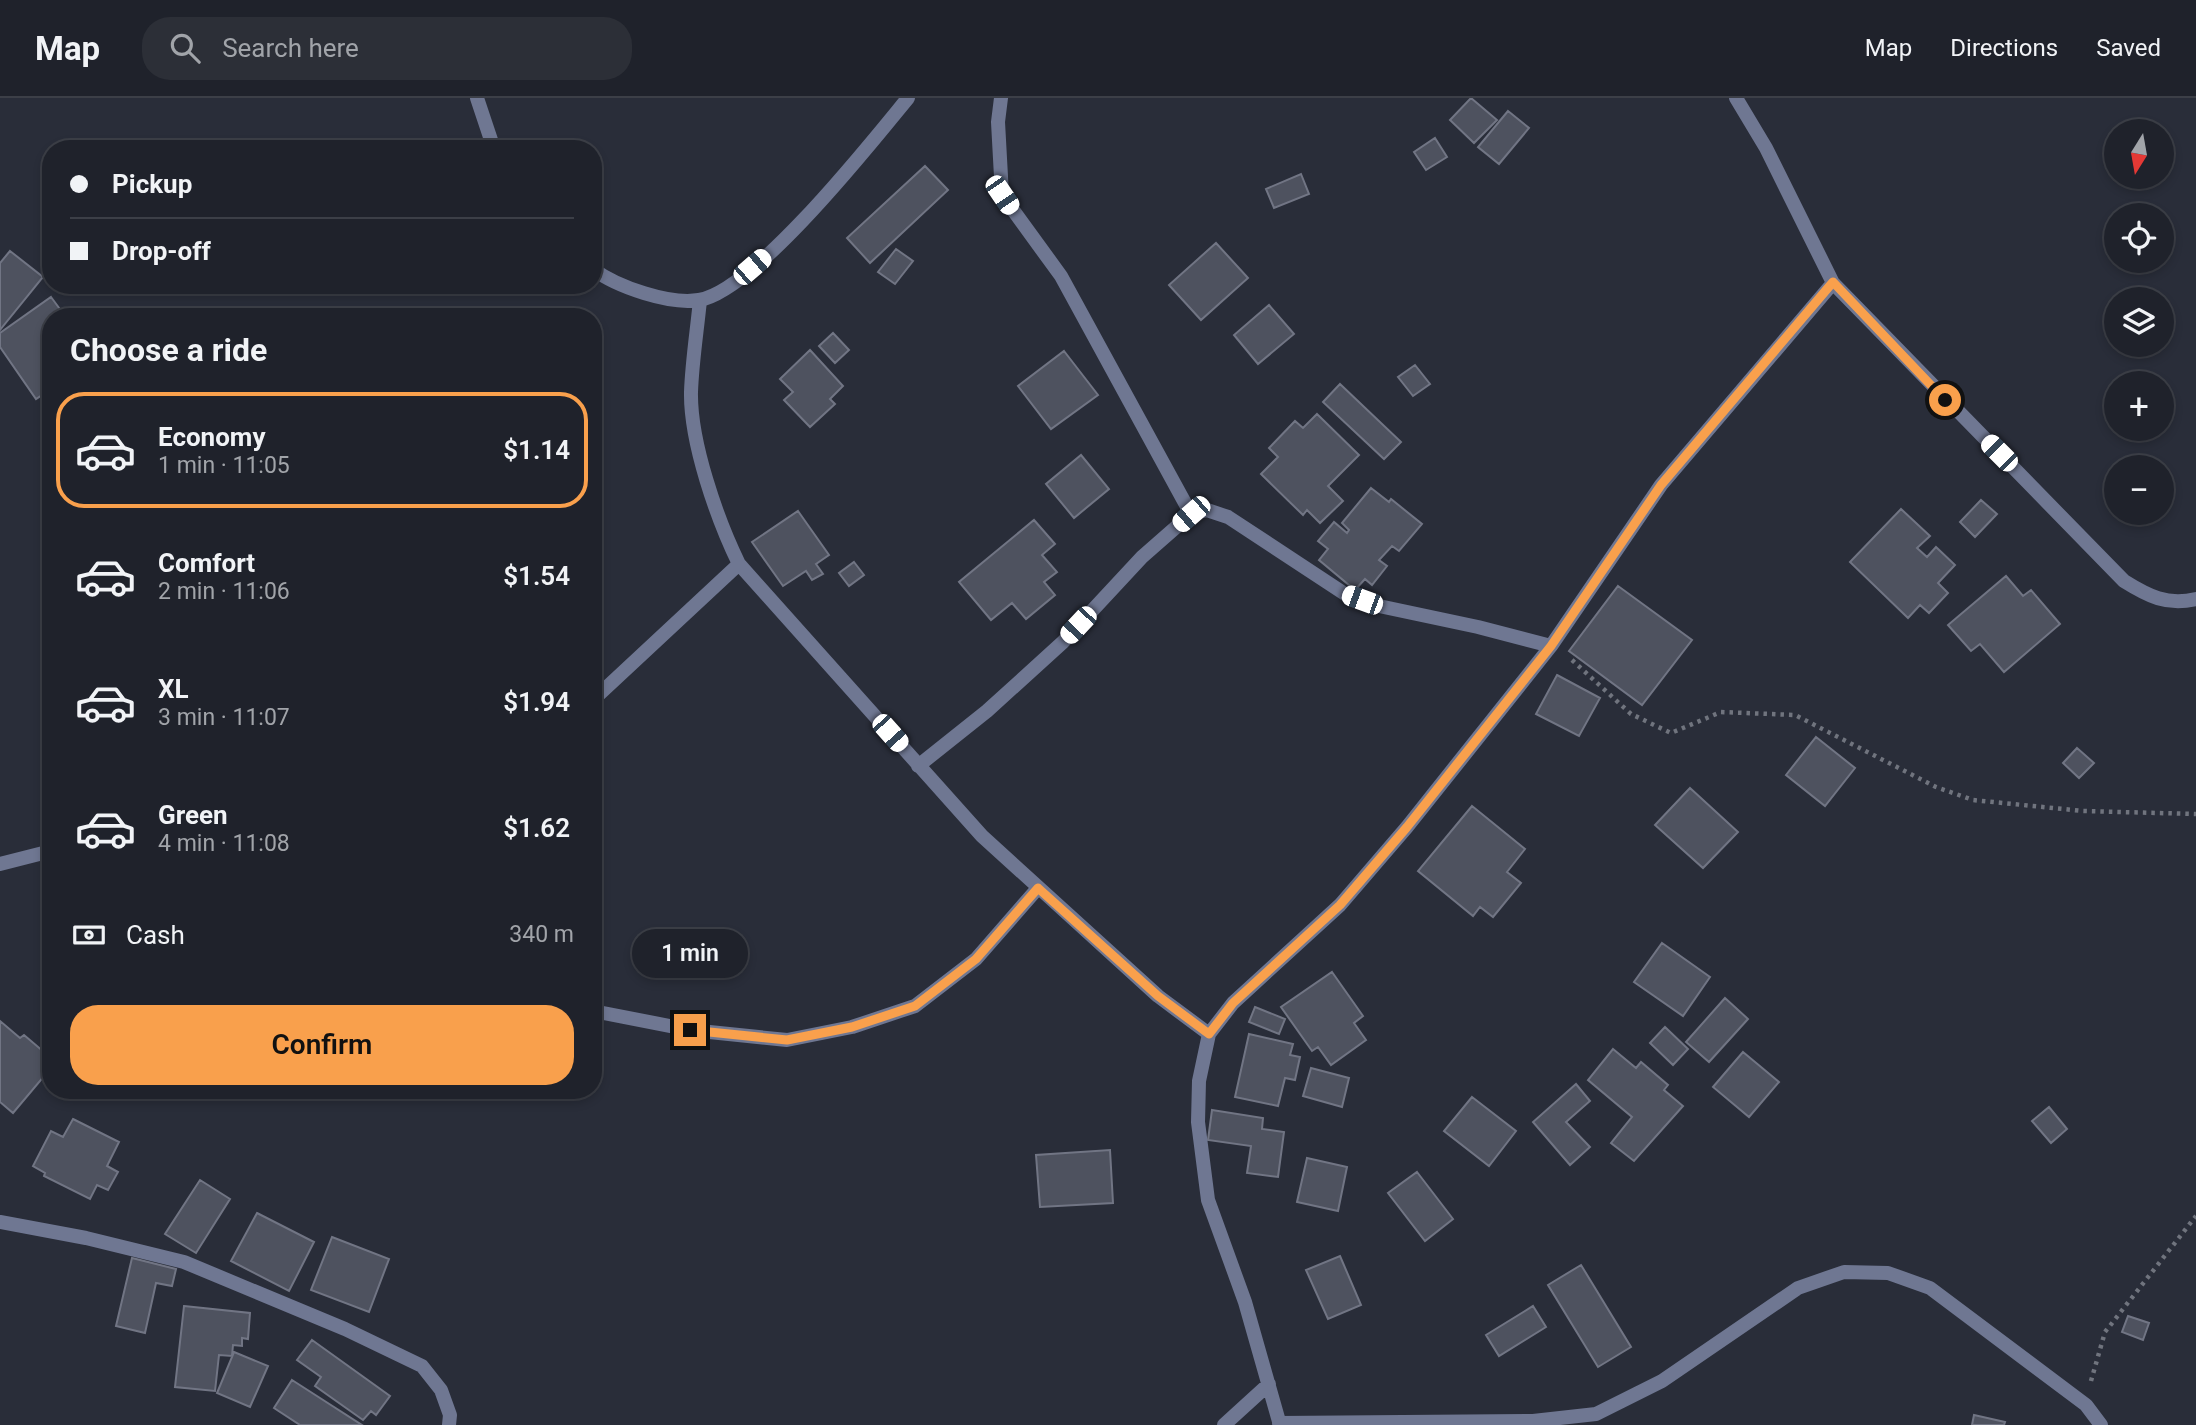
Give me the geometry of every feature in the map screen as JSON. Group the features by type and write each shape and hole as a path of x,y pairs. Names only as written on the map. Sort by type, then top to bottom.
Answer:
{"street":[{"path":"477,98 491,140"},
{"path":"602,276 648,295 700,300 734,282 828,196 908,98"},
{"path":"1001,98 999,122 1002,195 1061,276 1191,514"},
{"path":"1736,98 1766,148 1833,282 2124,580 2146,595 2161,601 2181,603 2196,599"},
{"path":"1833,282 1661,485 1553,644 1340,905 1233,1003 1209,1034 1199,1081 1198,1122 1208,1200 1269,1384 1279,1424 1534,1421 1595,1414 1662,1381 1798,1288 1844,1272 1888,1273 1930,1288 2086,1405 2101,1425"},
{"path":"700,300 691,394 696,434 720,525 738,564 982,836 1158,996 1209,1034"},
{"path":"918,765 987,711 1053,651 1142,557 1191,514 1207,510 1228,517 1345,594 1379,606 1553,644"},
{"path":"602,692 738,564"},
{"path":"0,864 42,853"},
{"path":"602,1014 690,1030 787,1040 852,1027 915,1006 976,959 1038,888"},
{"path":"0,1222 86,1238 184,1262 345,1329 422,1366 441,1390 450,1415 449,1425"},
{"path":"1224,1425 1269,1384"}],"path":[{"path":"1553,644 1631,714 1671,733 1721,712 1795,715 1936,788 1973,800 2082,811 2196,814"},
{"path":"2086,1405 2105,1332 2196,1216"}],"building":[{"path":"1471,98 1497,120 1474,143 1450,120"},
{"path":"1508,111 1529,128 1499,164 1478,147"},
{"path":"1435,138 1447,157 1426,170 1414,152"},
{"path":"925,166 948,190 870,263 847,238"},
{"path":"1301,174 1309,194 1274,208 1266,189"},
{"path":"1216,243 1248,278 1201,320 1169,285"},
{"path":"896,249 913,261 895,284 878,272"},
{"path":"10,251 42,278 0,330 0,263"},
{"path":"51,297 59,308 42,308 42,395 36,399 0,347 0,333"},
{"path":"1269,305 1294,334 1258,364 1234,335"},
{"path":"833,333 849,350 835,363 819,346"},
{"path":"810,350 843,386 830,399 835,404 810,427 784,400 793,392 780,379"},
{"path":"1064,351 1098,395 1051,429 1018,386"},
{"path":"1415,365 1430,384 1413,396 1398,377"},
{"path":"1340,384 1401,442 1384,459 1323,402"},
{"path":"1317,414 1359,455 1328,486 1343,501 1320,523 1307,510 1303,515 1261,474 1278,457 1269,448 1295,421 1303,428"},
{"path":"1081,455 1109,489 1074,518 1046,484"},
{"path":"1371,488 1389,502 1391,499 1422,524 1399,551 1392,546 1379,560 1387,566 1372,585 1365,579 1355,590 1319,560 1328,549 1318,541 1334,522 1347,533 1349,530 1342,523"},
{"path":"1981,500 1997,514 1975,537 1960,522"},
{"path":"1901,509 1930,536 1917,548 1927,557 1936,547 1955,565 1938,583 1948,593 1929,613 1920,605 1908,618 1850,562"},
{"path":"798,511 829,555 816,564 823,574 812,580 806,571 783,586 752,542"},
{"path":"1034,520 1055,544 1042,555 1057,572 1044,582 1055,595 1026,619 1012,603 991,620 959,582"},
{"path":"854,562 864,575 849,586 839,573"},
{"path":"2006,576 2023,596 2031,590 2060,624 2004,672 1980,644 1971,651 1948,625"},
{"path":"1618,586 1692,640 1642,705 1569,651"},
{"path":"1557,675 1600,698 1579,736 1536,714"},
{"path":"1816,737 1855,768 1825,806 1786,775"},
{"path":"2077,748 2094,763 2079,778 2063,763"},
{"path":"1690,788 1738,832 1703,868 1655,825"},
{"path":"1472,806 1525,849 1507,872 1521,883 1493,917 1480,907 1473,916 1418,871"},
{"path":"1662,943 1710,977 1683,1016 1634,982"},
{"path":"1332,972 1363,1016 1354,1023 1366,1040 1331,1065 1318,1047 1312,1051 1281,1007"},
{"path":"1725,998 1748,1019 1709,1062 1686,1042"},
{"path":"1255,1007 1285,1019 1279,1034 1249,1022"},
{"path":"0,1021 20,1038 24,1035 42,1050 42,1079 13,1113 0,1102"},
{"path":"1665,1027 1688,1049 1673,1065 1650,1043"},
{"path":"1249,1034 1293,1044 1290,1055 1300,1057 1295,1080 1285,1078 1278,1106 1235,1097"},
{"path":"1613,1049 1636,1068 1641,1062 1668,1085 1664,1090 1683,1106 1634,1161 1611,1143 1632,1117 1588,1080"},
{"path":"1743,1052 1779,1082 1749,1117 1713,1087"},
{"path":"1311,1068 1349,1078 1342,1107 1303,1096"},
{"path":"1576,1084 1590,1101 1566,1122 1590,1147 1570,1165 1533,1122"},
{"path":"1472,1097 1516,1131 1489,1166 1444,1131"},
{"path":"2049,1107 2067,1129 2051,1143 2032,1121"},
{"path":"1212,1110 1263,1118 1262,1129 1284,1132 1278,1177 1247,1173 1251,1146 1208,1140"},
{"path":"73,1119 119,1142 107,1166 118,1172 108,1190 97,1185 90,1199 44,1176 45,1173 33,1166 51,1131 63,1137"},
{"path":"1110,1150 1113,1203 1040,1207 1036,1155"},
{"path":"1307,1158 1347,1167 1338,1211 1297,1202"},
{"path":"1417,1172 1453,1219 1425,1241 1388,1193"},
{"path":"200,1180 230,1199 196,1253 165,1234"},
{"path":"257,1213 314,1242 289,1291 231,1261"},
{"path":"332,1237 389,1259 369,1312 311,1290"},
{"path":"1340,1256 1361,1305 1328,1319 1306,1270"},
{"path":"132,1258 176,1269 172,1286 156,1283 145,1333 116,1326"},
{"path":"1581,1265 1631,1347 1598,1367 1548,1285"},
{"path":"184,1306 250,1313 248,1339 242,1338 242,1346 233,1345 232,1356 219,1355 215,1391 175,1387"},
{"path":"1533,1306 1546,1327 1499,1356 1486,1335"},
{"path":"2128,1316 2149,1323 2143,1340 2122,1332"},
{"path":"312,1340 390,1396 376,1415 371,1411 363,1420 315,1386 321,1377 297,1360"},
{"path":"234,1352 268,1366 250,1407 217,1393"},
{"path":"292,1380 362,1425 300,1425 274,1408"},
{"path":"1974,1415 2005,1422 2004,1425 1972,1425"}],"route":[{"path":"690,1030 787,1040 852,1027 915,1006 976,959 1038,888 1158,996 1209,1034 1233,1003 1280,963 1340,905 1407,827 1551,646 1661,485 1833,282 1945,400"}]}
